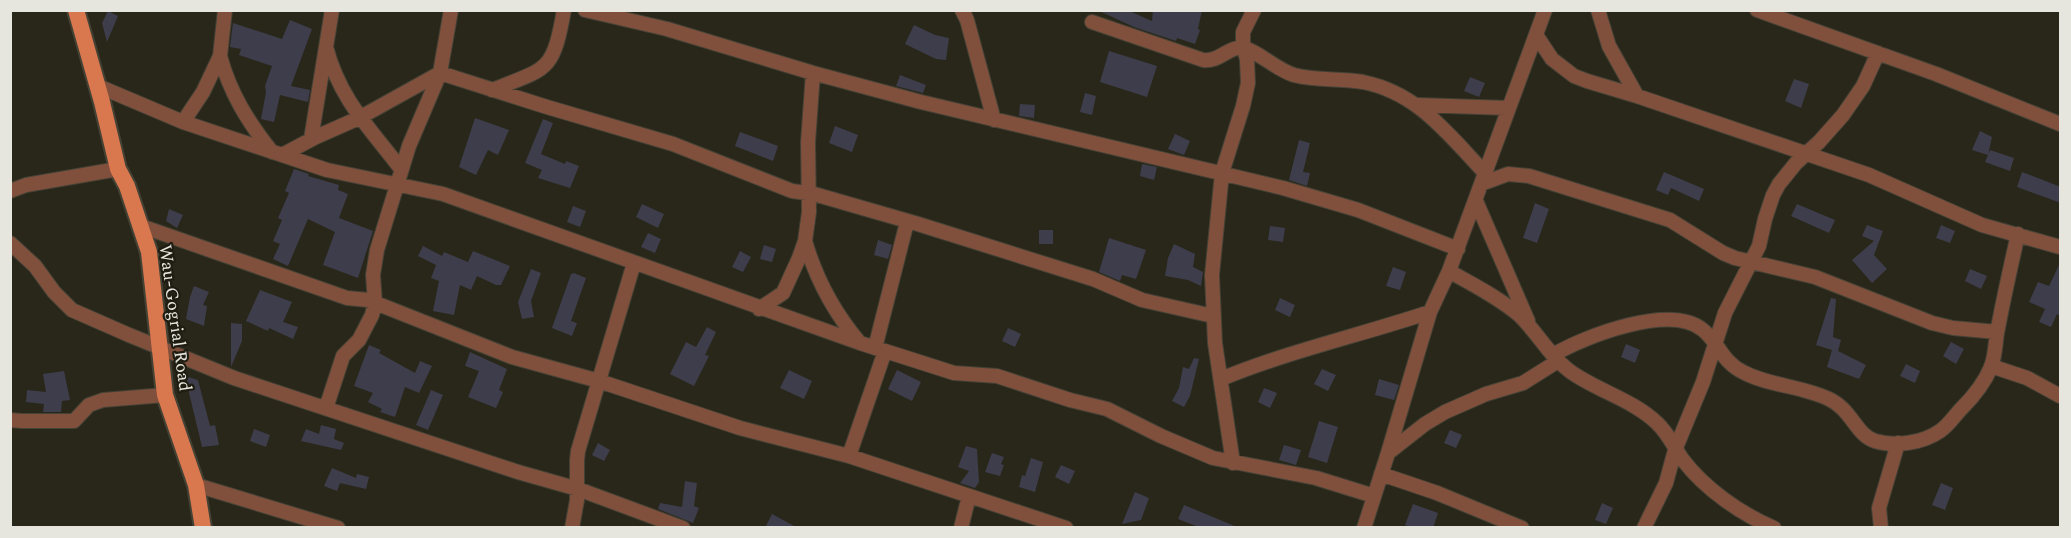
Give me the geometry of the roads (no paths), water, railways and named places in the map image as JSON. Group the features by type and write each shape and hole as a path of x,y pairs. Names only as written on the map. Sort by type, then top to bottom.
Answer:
{"main road":[{"name":"Wau-Gogrial Road","path":"76,10 98,86 118,169 149,252 165,395 195,485 203,528"}],"street":[{"path":"183,122 203,92 220,56 225,10"},
{"path":"311,139 332,10"},
{"path":"326,408 343,356 365,331 375,303 373,275 377,250 401,169 440,74 451,10"},
{"path":"492,90 539,71 546,65 556,48 564,10"},
{"path":"585,10 667,29 813,73 994,120 1321,198 1408,228 1458,249"},
{"path":"962,10 967,20 994,120"},
{"path":"1233,463 1213,316 1213,253 1222,173 1246,95 1248,71 1243,32 1254,10"},
{"path":"1364,528 1430,312 1458,249 1545,10"},
{"path":"1598,10 1609,46 1637,96"},
{"path":"1757,10 1936,74 2061,124"},
{"path":"1092,22 1203,60 1215,60 1234,48 1245,48 1284,71 1312,79 1343,80 1375,85 1399,94 1418,105 1483,179 1490,180 1508,174 1529,176 1655,214 1735,258 1815,277 1932,323 1953,328 1997,332"},
{"path":"1536,35 1552,58 1574,76 1887,182 1982,225 2061,247"},
{"path":"326,47 337,81 359,118 401,169"},
{"path":"1644,528 1662,494 1675,450 1703,382 1725,313 1759,246 1773,195 1787,173 1832,129 1854,101 1878,53"},
{"path":"220,56 237,102 253,128 277,153"},
{"path":"759,309 783,293 805,242 809,212 808,142 813,73"},
{"path":"277,153 359,118 440,74 663,140 792,191 809,193 918,224 1093,279 1142,300 1213,316"},
{"path":"98,86 183,122 346,176 443,194 759,309 880,350 954,373 997,376 1070,400 1095,405 1213,458 1316,478 1374,496"},
{"path":"1418,105 1509,108"},
{"path":"10,191 26,185 118,169"},
{"path":"1476,201 1532,328"},
{"path":"849,456 880,350 907,222"},
{"path":"141,226 346,298 364,299 512,357 599,381 740,428 849,456 1066,528"},
{"path":"1388,453 1415,431 1445,412 1486,394 1523,383 1568,346 1601,332 1653,321 1688,322 1703,330 1729,363 1743,373 1828,399 1845,410 1866,437 1882,442 1898,443 1925,438 1942,430 1975,394 1991,366 2018,234"},
{"path":"805,242 814,271 828,299 860,343"},
{"path":"10,243 35,266 54,292 72,310 161,348 234,378 578,489 683,528"},
{"path":"572,528 578,489 576,470 578,451 634,263"},
{"path":"1449,271 1504,304 1532,328 1555,358 1572,373 1651,418 1666,432 1675,450 1697,477 1726,500 1774,528"},
{"path":"1221,379 1254,365 1367,333 1430,312"},
{"path":"1991,366 2027,378 2061,396"},
{"path":"10,420 74,421 89,405 103,400 165,395"},
{"path":"1881,528 1879,508 1898,443"},
{"path":"1381,474 1437,493 1522,528"},
{"path":"195,485 338,528"},
{"path":"961,528 969,496"}]}
